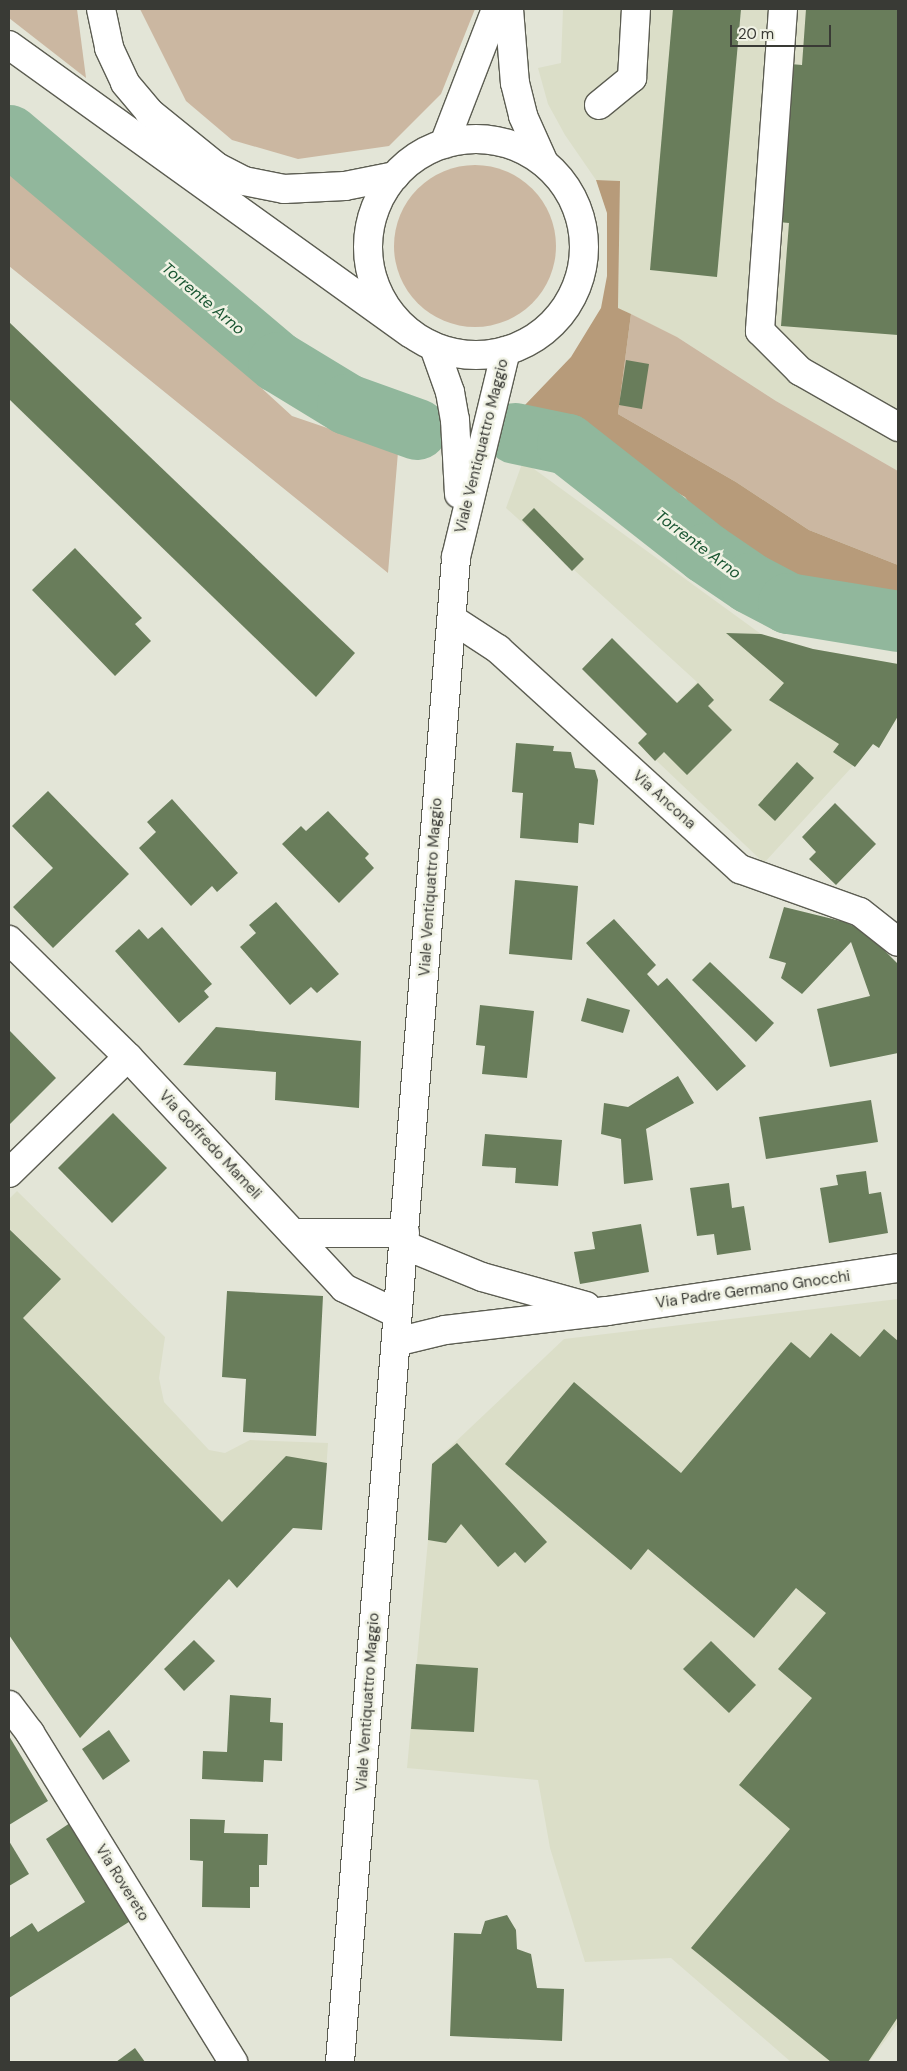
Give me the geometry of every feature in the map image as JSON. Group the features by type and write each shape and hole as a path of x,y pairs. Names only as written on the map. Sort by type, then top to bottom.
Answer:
{"main road":[{"path":"101,9 108,48 125,83 157,119 217,167 244,181 284,189 345,186 395,176"},
{"path":"444,144 496,9"},
{"name":"Viale Ventiquattro Maggio","path":"509,9 515,83 523,116 544,163"},
{"path":"599,105 632,78 636,9"},
{"path":"783,9 760,331 800,371 898,426"},
{"path":"9,45 422,341"},
{"name":"Viale Ventiquattro Maggio","path":"340,2062 396,1342 396,1313 404,1239 459,541 458,438 450,392 422,341 392,316 378,295 370,271 368,246 371,220 380,197 395,176 409,162 444,144 464,140 493,141 526,152 544,163 562,182 575,205 582,230 584,256 578,282 567,305 550,326 530,341 506,351 470,356 422,341"},
{"name":"Viale Ventiquattro Maggio","path":"459,541 506,351"},
{"name":"Via Ancona","path":"452,619 498,649 740,869 860,912 898,942"},
{"name":"Via Goffredo Mameli","path":"9,940 128,1056 344,1288 396,1313"},
{"path":"9,1173 128,1056"},
{"path":"293,1233 404,1239"},
{"name":"Via Padre Germano Gnocchi","path":"404,1239 482,1277 546,1297 607,1311"},
{"name":"Via Padre Germano Gnocchi","path":"396,1342 445,1330 607,1311 898,1268"},
{"name":"Via Rovereto","path":"9,1705 30,1734 232,2062"}],"shaded area":[{"path":"9,9 77,9 86,78 9,18"},
{"path":"140,9 475,9 441,94 389,146 298,159 232,140 186,101"},
{"path":"563,9 898,9 898,471 776,401 677,337 618,308 620,181 596,180 565,135 548,104 538,68 561,63"},
{"path":"9,157 292,416 398,452 388,573 9,266"},
{"path":"475,165 506,171 532,189 550,215 556,246 550,277 532,303 506,321 475,327 444,321 418,303 400,277 394,246 400,215 418,189 444,171"},
{"path":"596,180 620,181 618,308 631,314 618,414 736,482 809,530 898,565 898,604 819,585 791,589 716,538 685,497 524,406 571,357 601,308 607,276 607,213"},
{"path":"631,314 677,337 776,401 898,471 898,565 809,530 736,482 618,414"},
{"path":"523,461 761,634 813,649 898,664 898,716 879,748 873,744 764,863 638,743 697,682 506,508"},
{"path":"17,1191 165,1337 159,1378 164,1402 209,1450 225,1453 250,1440 328,1443 322,1530 293,1528 237,1588 229,1579 80,1738 9,1635 9,1199"},
{"path":"898,1299 898,2023 869,2062 791,2062 671,1958 585,1962 550,1848 538,1780 407,1768 428,1540 432,1464 564,1339"}],"building":[{"path":"673,9 741,9 717,277 650,270"},
{"path":"806,9 898,9 898,335 781,326 789,223 755,220 767,62 802,65"},
{"path":"9,322 355,653 316,697 9,399"},
{"path":"626,360 649,364 642,409 619,405"},
{"path":"534,508 584,559 572,571 522,520"},
{"path":"75,548 142,618 135,624 151,641 115,676 32,590"},
{"path":"726,633 761,634 813,649 898,664 898,716 879,748 873,744 855,767 833,752 839,744 769,700 784,683"},
{"path":"612,638 677,703 698,683 714,700 708,706 732,730 687,775 664,752 655,761 638,743 647,734 582,669"},
{"path":"516,743 554,746 553,751 571,752 575,768 595,770 598,780 594,825 579,823 578,843 520,838 523,793 512,792"},
{"path":"797,762 814,778 775,821 758,805"},
{"path":"48,791 129,874 53,948 13,907 53,868 12,826"},
{"path":"172,799 238,873 217,892 212,886 191,906 139,848 156,832 147,822"},
{"path":"835,803 876,844 836,885 809,859 816,852 802,837"},
{"path":"328,811 369,854 365,858 374,868 339,903 282,844 301,826 306,831"},
{"path":"515,880 578,886 572,960 509,954"},
{"path":"276,902 339,974 317,993 311,987 290,1005 240,947 256,933 249,925"},
{"path":"784,907 845,922 866,932 898,964 898,1053 830,1067 817,1009 870,996 851,942 802,994 781,978 786,963 769,958"},
{"path":"614,919 656,965 647,974 658,986 667,978 746,1066 717,1091 586,943"},
{"path":"162,927 212,984 204,991 209,997 179,1023 115,951 139,929 148,939"},
{"path":"710,962 774,1023 756,1042 692,980"},
{"path":"587,998 630,1010 623,1033 581,1021"},
{"path":"480,1005 534,1011 527,1078 482,1074 485,1046 476,1045"},
{"path":"216,1027 361,1041 359,1108 275,1100 276,1072 183,1065"},
{"path":"9,1030 56,1078 9,1125"},
{"path":"678,1076 694,1103 646,1129 653,1180 624,1184 621,1139 601,1134 604,1103 628,1107"},
{"path":"871,1100 878,1142 766,1159 759,1117"},
{"path":"113,1113 167,1168 112,1223 58,1168"},
{"path":"485,1134 562,1140 558,1186 515,1183 516,1168 482,1166"},
{"path":"866,1171 869,1194 881,1192 888,1233 829,1243 820,1188 838,1185 836,1175"},
{"path":"729,1183 732,1208 744,1206 751,1250 717,1255 714,1234 697,1236 690,1188"},
{"path":"641,1224 649,1272 580,1284 574,1252 595,1249 592,1232"},
{"path":"9,1229 61,1279 23,1318 222,1522 286,1456 327,1463 322,1530 293,1528 237,1588 229,1579 80,1738 9,1635"},
{"path":"227,1291 323,1296 316,1436 243,1432 246,1379 222,1377"},
{"path":"884,1329 898,1341 898,2017 868,2062 831,2062 691,1948 790,1829 739,1785 812,1698 778,1669 826,1613 796,1588 754,1638 648,1549 631,1570 505,1464 574,1382 681,1473 791,1342 810,1358 831,1333 860,1357"},
{"path":"457,1443 547,1542 525,1563 515,1552 498,1567 461,1524 446,1543 428,1540 432,1464"},
{"path":"194,1640 215,1661 184,1691 164,1669"},
{"path":"711,1641 756,1685 729,1713 683,1669"},
{"path":"416,1664 478,1668 474,1732 411,1729"},
{"path":"230,1695 271,1698 270,1722 283,1723 282,1761 264,1760 263,1782 202,1779 203,1751 227,1752"},
{"path":"109,1730 130,1761 103,1780 82,1749"},
{"path":"9,1736 48,1801 9,1825"},
{"path":"190,1819 225,1820 224,1833 268,1834 267,1865 259,1865 259,1887 250,1887 250,1908 202,1907 203,1861 190,1860"},
{"path":"70,1823 132,1920 9,1998 9,1938 32,1923 38,1932 85,1902 46,1839"},
{"path":"9,1841 29,1874 9,1886"},
{"path":"507,1915 516,1930 517,1949 531,1954 537,1988 564,1989 562,2041 450,2036 454,1933 481,1934 485,1921"},
{"path":"135,2048 145,2062 116,2062"}],"waterway":[{"name":"Torrente Arno","path":"9,135 278,362 347,404 417,429"},
{"name":"Torrente Arno","path":"515,433 567,444 706,553 750,583 788,603 898,621"}]}
